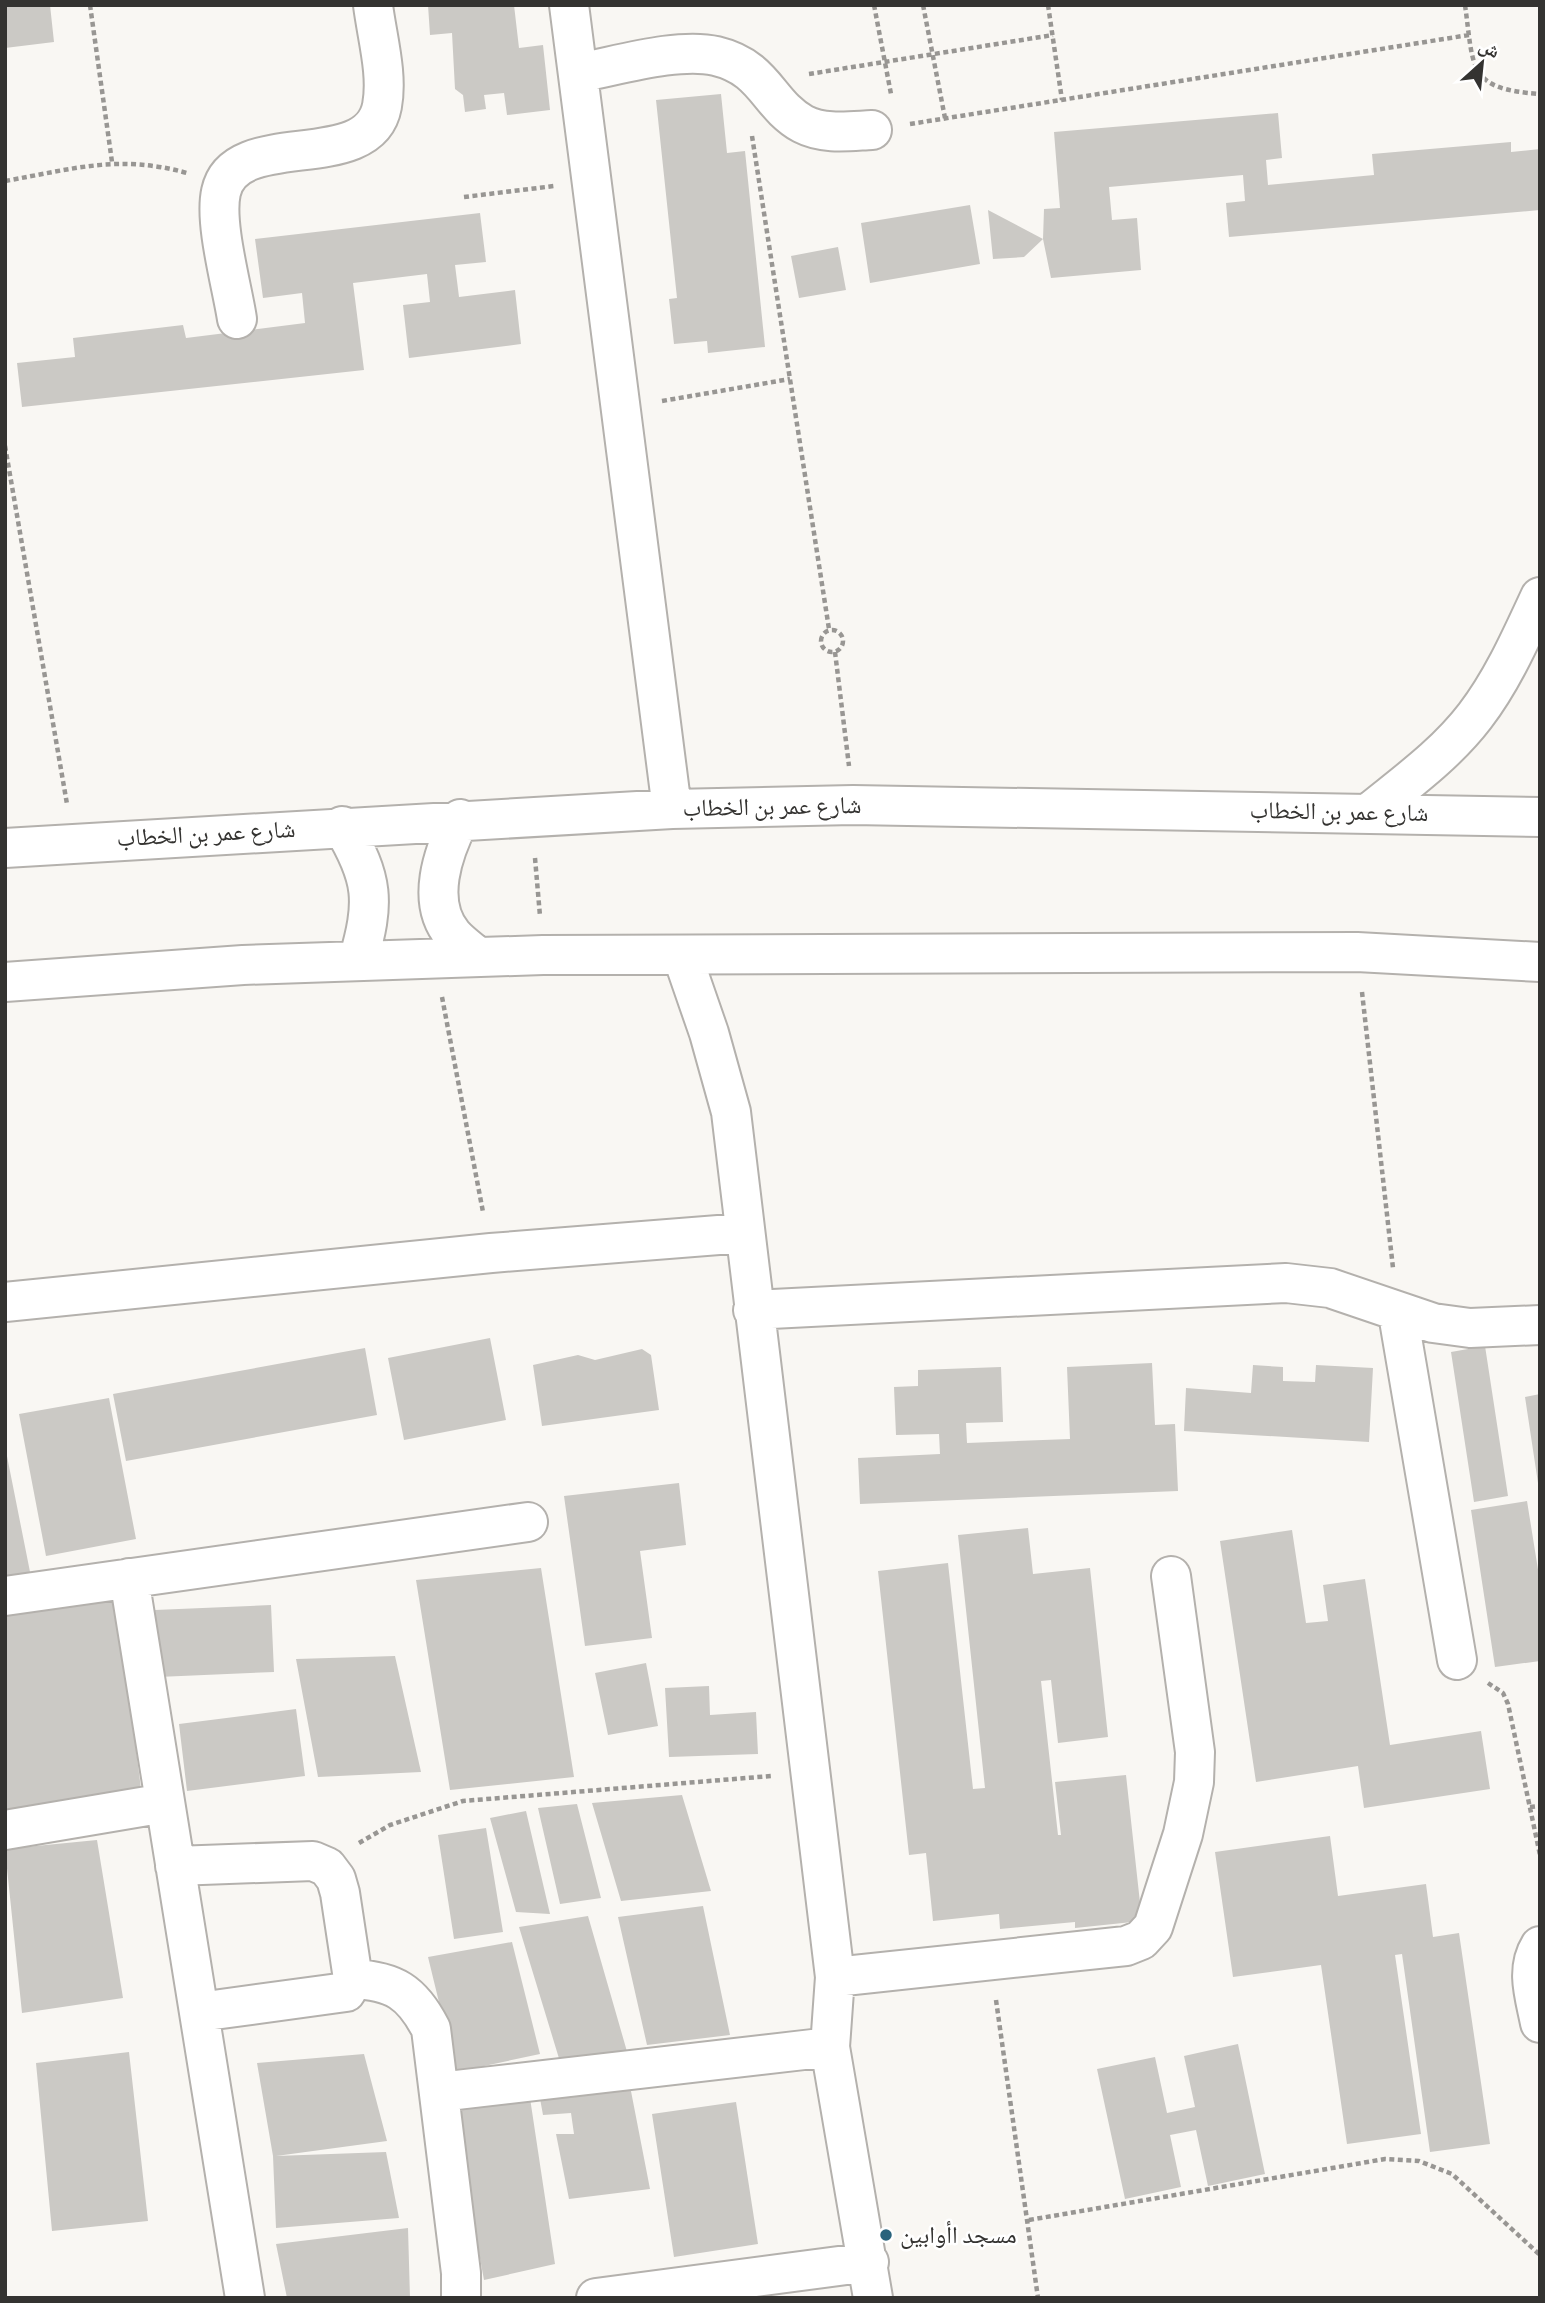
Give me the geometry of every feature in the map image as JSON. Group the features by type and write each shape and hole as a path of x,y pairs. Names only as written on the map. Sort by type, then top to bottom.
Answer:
{"street":[{"path":"237,319 219,209 221,190 230,173 246,162 353,141 370,128 382,109 384,87 373,5"},
{"path":"569,5 623,407 672,808"},
{"path":"578,73 688,54 715,56 741,65 763,82 779,104 803,124 834,132 884,128"},
{"path":"1370,811 1427,766 1475,716 1511,659 1540,597"},
{"name":"شارع عمر بن الخطاب","path":"5,848 73,841 672,808 853,806 1370,811 1540,817"},
{"path":"460,819 441,861 440,901 452,934 478,957"},
{"path":"342,826 362,859 369,883 369,925 358,961"},
{"path":"5,982 243,965 543,955 1357,953 1540,962"},
{"path":"596,2298 871,2280 830,2047 835,1977 731,1112 682,954"},
{"path":"5,1302 491,1253 744,1233"},
{"path":"754,1310 1286,1283 1330,1289 1374,1301 1398,1314 1470,1328 1540,1325"},
{"path":"1398,1314 1457,1660"},
{"path":"5,1596 528,1522"},
{"path":"835,1977 1126,1946 1141,1940 1153,1927 1183,1834 1194,1782 1195,1752 1171,1576"},
{"path":"129,1578 245,2298"},
{"path":"5,1830 165,1803"},
{"path":"175,1866 313,1861 327,1867 336,1879 340,1893 353,1979 346,1992 199,2012"},
{"path":"1540,1946 1533,1958 1531,1976 1540,2023"},
{"path":"353,1979 378,1980 401,1990 420,2006 431,2029 461,2273 461,2298"},
{"path":"439,2092 830,2047"}],"path":[{"path":"90,5 112,162"},
{"path":"874,5 885,62 884,128 1469,35"},
{"path":"923,5 945,118"},
{"path":"1048,5 1062,100"},
{"path":"1465,5 1472,57 1481,76 1497,89 1540,94"},
{"path":"763,82 1052,35"},
{"path":"752,133 829,629"},
{"path":"5,181 112,162 150,163 187,173 221,190"},
{"path":"464,197 593,181"},
{"path":"623,407 790,379"},
{"path":"5,446 73,841"},
{"path":"5,494 13,493"},
{"path":"829,629 836,629 844,638 841,650 826,651 821,643 822,635 829,629"},
{"path":"835,652 853,806"},
{"path":"531,816 543,955"},
{"path":"1357,953 1398,1314"},
{"path":"434,959 491,1253"},
{"path":"1457,1660 1473,1677 1494,1685 1508,1704 1540,1855"},
{"path":"327,1867 357,1844 390,1825 463,1801 810,1773"},
{"path":"1530,1807 1540,1806"},
{"path":"990,1961 1038,2298"},
{"path":"1029,2220 1385,2159 1419,2161 1452,2174 1540,2255"}],"building":[{"path":"5,5 50,5 54,42 5,48"},
{"path":"428,5 514,5 519,48 543,45 550,110 507,115 504,93 484,95 486,109 465,112 463,95 455,89 452,33 430,35"},
{"path":"721,94 727,153 745,151 765,347 708,353 707,341 674,344 669,299 677,298 656,100"},
{"path":"1278,113 1282,158 1266,160 1268,185 1374,175 1372,154 1511,142 1511,152 1540,149 1540,210 1229,237 1226,203 1245,201 1243,175 1109,187 1112,220 1137,218 1141,270 1051,278 1043,239 1044,209 1060,208 1054,132"},
{"path":"970,205 980,264 870,283 861,223"},
{"path":"988,210 1043,239 1024,257 993,259"},
{"path":"480,213 486,262 455,265 459,297 515,290 521,344 409,358 403,305 430,302 427,274 353,283 364,370 22,407 17,363 75,357 73,338 183,325 186,338 305,323 302,293 263,298 255,239"},
{"path":"838,247 846,290 799,298 791,256"},
{"path":"490,1338 506,1420 404,1440 388,1358"},
{"path":"1485,1346 1508,1496 1474,1502 1451,1352"},
{"path":"365,1348 377,1415 126,1461 113,1394"},
{"path":"642,1349 651,1355 659,1410 542,1426 533,1365 578,1355 595,1360"},
{"path":"1152,1363 1155,1425 1175,1424 1178,1491 860,1504 858,1458 940,1454 939,1434 896,1435 894,1387 918,1386 918,1370 1001,1367 1003,1422 966,1423 967,1443 1070,1439 1067,1367"},
{"path":"1253,1365 1283,1367 1283,1381 1315,1382 1316,1365 1373,1368 1369,1442 1184,1431 1186,1388 1251,1393"},
{"path":"1540,1394 1540,1483 1538,1483 1525,1397"},
{"path":"109,1398 136,1539 46,1556 19,1414"},
{"path":"5,1446 34,1592 5,1596"},
{"path":"679,1483 686,1545 640,1551 652,1638 585,1646 564,1496"},
{"path":"1527,1501 1540,1582 1540,1661 1495,1667 1471,1510"},
{"path":"1028,1528 1033,1574 1090,1568 1108,1737 1058,1743 1051,1680 1041,1681 1058,1835 1061,1835 1055,1782 1126,1775 1142,1921 1075,1928 1075,1922 1000,1929 999,1914 933,1921 926,1853 909,1855 878,1571 948,1563 973,1789 985,1788 958,1535"},
{"path":"1292,1530 1306,1623 1328,1621 1323,1585 1365,1579 1390,1745 1481,1731 1490,1789 1364,1808 1358,1766 1256,1782 1220,1541"},
{"path":"541,1568 574,1777 450,1790 416,1580"},
{"path":"117,1599 141,1789 5,1811 5,1613"},
{"path":"271,1605 274,1672 158,1677 155,1610"},
{"path":"395,1656 421,1772 318,1777 296,1659"},
{"path":"646,1663 658,1726 608,1735 595,1673"},
{"path":"709,1686 710,1715 756,1712 758,1754 669,1757 665,1688"},
{"path":"296,1709 305,1776 187,1791 179,1724"},
{"path":"682,1795 711,1891 621,1901 592,1803"},
{"path":"577,1804 601,1898 560,1904 538,1808"},
{"path":"526,1811 550,1914 516,1912 490,1818"},
{"path":"486,1828 503,1932 454,1939 438,1835"},
{"path":"1330,1836 1338,1896 1426,1884 1433,1937 1459,1933 1490,2144 1430,2152 1402,1954 1395,1955 1421,2134 1347,2144 1321,1965 1233,1977 1215,1852"},
{"path":"97,1840 123,1998 22,2013 5,1849"},
{"path":"703,1906 730,2035 647,2045 618,1917"},
{"path":"588,1916 628,2055 561,2065 519,1927"},
{"path":"512,1942 540,2054 456,2072 428,1957"},
{"path":"1238,2044 1265,2174 1208,2186 1196,2130 1170,2135 1181,2187 1125,2199 1097,2069 1155,2057 1167,2113 1195,2107 1184,2056"},
{"path":"129,2052 148,2221 52,2231 36,2063"},
{"path":"364,2054 387,2141 276,2156 386,2152 399,2218 276,2228 273,2156 257,2063"},
{"path":"630,2086 650,2189 569,2199 556,2134 574,2134 571,2113 543,2115 539,2093"},
{"path":"530,2098 555,2264 484,2280 453,2110"},
{"path":"736,2102 758,2244 674,2257 652,2114"},
{"path":"408,2228 410,2298 287,2298 276,2244"}],"place":[{"name":"مسجد اأوابين","path":"886,2235"}]}
